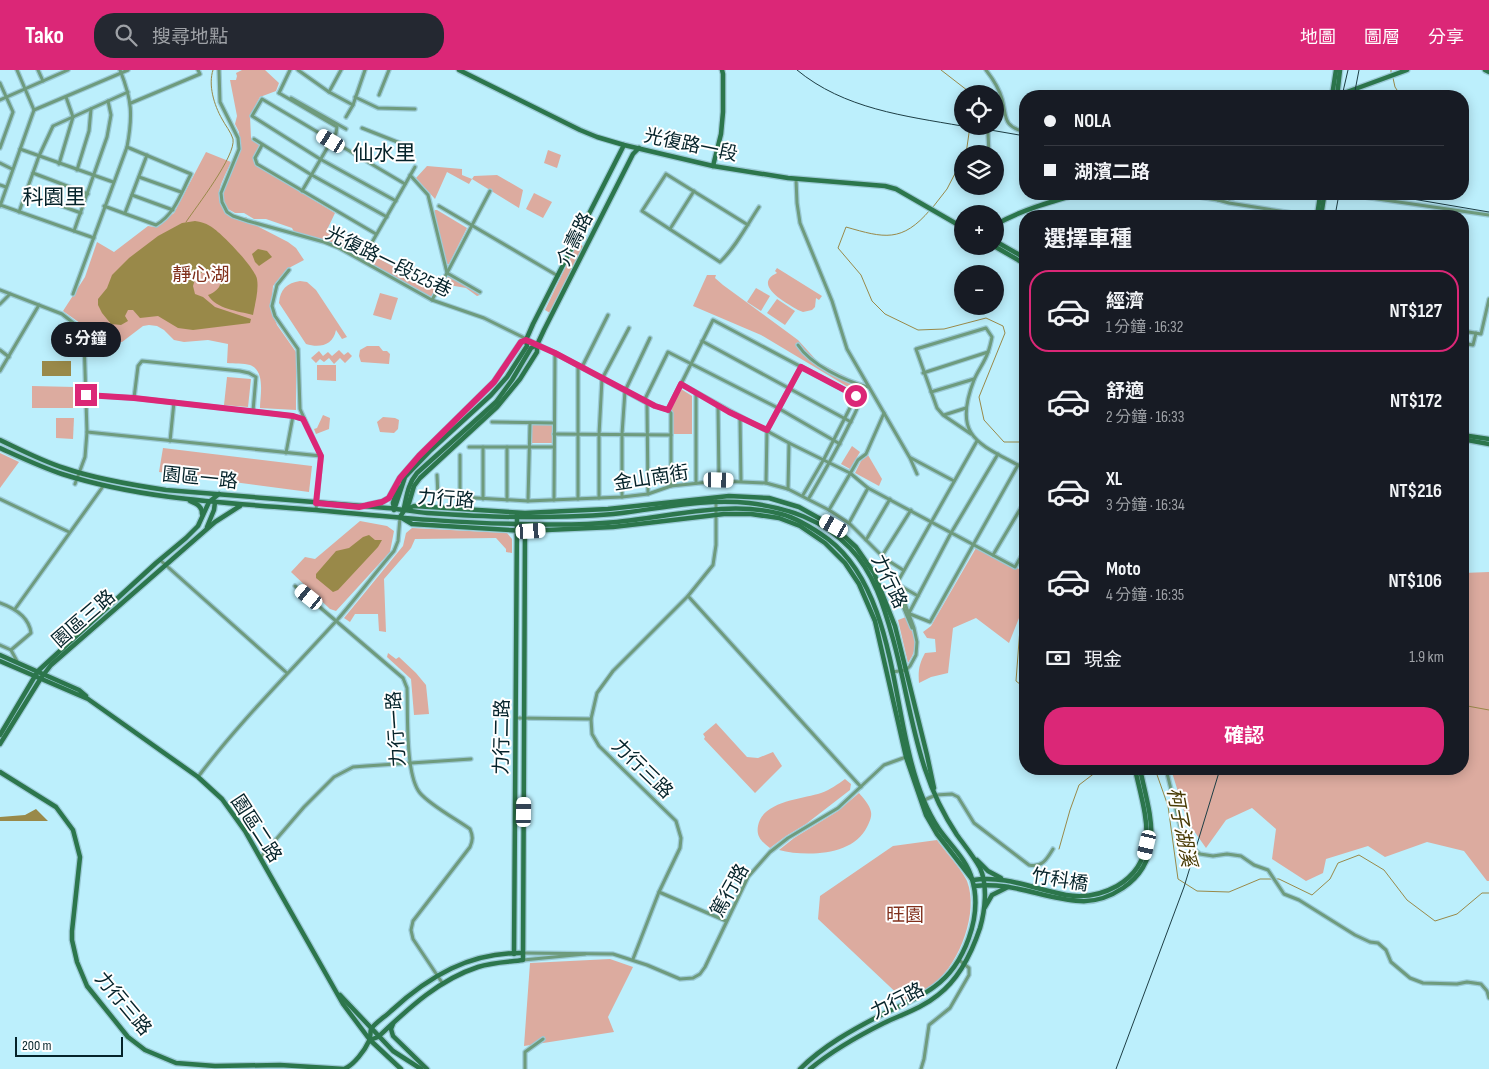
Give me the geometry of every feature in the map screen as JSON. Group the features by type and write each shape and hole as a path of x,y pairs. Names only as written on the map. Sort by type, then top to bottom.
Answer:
{"street":[{"path":"17,70 34,110 0,205 94,238"},
{"path":"38,70 43,81"},
{"path":"0,100 68,70"},
{"path":"34,110 128,70"},
{"path":"131,103 200,74 198,70"},
{"name":"光復路一段525巷","path":"219,70 220,102 235,131 239,144 235,162 221,194 222,202 227,212 248,221 339,248 432,300 473,313 555,353 646,402 668,410"},
{"path":"279,93 290,70"},
{"path":"298,70 329,92 353,105"},
{"path":"329,92 341,70"},
{"path":"346,117 353,105 365,70"},
{"path":"379,94 389,70"},
{"name":"光復路一段","path":"459,70 597,137 713,166 796,179 885,186 896,189 954,222"},
{"path":"713,166 721,134 723,112 722,70"},
{"path":"986,70 997,86 1002,98 1006,120 1014,128 1019,130"},
{"path":"1333,90 1336,70"},
{"path":"1337,90 1340,70"},
{"path":"1352,90 1407,70"},
{"path":"1485,70 1489,72"},
{"path":"73,294 112,182 127,147 131,103 120,72"},
{"path":"0,83 12,112 0,148"},
{"path":"19,212 39,156 53,126 128,92"},
{"path":"279,93 297,101 346,130"},
{"path":"279,93 337,127 302,191"},
{"path":"59,164 74,116 66,97"},
{"path":"355,97 378,108 416,109"},
{"path":"396,201 320,159 252,116 262,99 405,184"},
{"path":"74,231 108,130 110,115 108,101"},
{"path":"76,170 89,131 91,109"},
{"path":"362,128 405,145"},
{"path":"254,139 310,174 386,217"},
{"path":"262,145 255,158 257,164 376,234"},
{"name":"介壽路","path":"394,508 405,477 431,450 492,395 507,377 527,346 526,340 624,145"},
{"path":"104,206 156,225 173,210 191,174 127,147"},
{"name":"介壽路","path":"404,509 412,504 414,486 420,478 497,407 520,379 537,352 537,345 633,154 638,148"},
{"path":"20,149 112,182"},
{"path":"124,213 147,156"},
{"path":"0,163 12,169"},
{"path":"367,250 415,167"},
{"path":"33,173 88,194"},
{"path":"748,225 666,174 642,211 720,262 748,225 760,207"},
{"path":"410,175 428,195 447,273 480,292"},
{"path":"138,177 182,192"},
{"path":"796,179 800,223 841,326 847,349 910,458 917,474"},
{"path":"0,185 6,187"},
{"path":"432,300 490,191"},
{"path":"670,229 694,191"},
{"path":"26,193 81,213"},
{"path":"132,195 173,210"},
{"path":"1027,210 1055,200"},
{"path":"1218,200 1274,210"},
{"path":"1385,200 1454,210"},
{"path":"439,206 558,276"},
{"path":"1469,212 1489,215"},
{"path":"1004,220 1019,213"},
{"path":"579,235 590,241"},
{"path":"1004,246 1019,255"},
{"path":"1004,252 1019,261"},
{"path":"289,270 277,284 272,306 275,316 298,349 300,408 303,419 321,456 316,510"},
{"path":"0,290 62,314 76,325 82,335 85,346 87,432 85,457 76,484"},
{"path":"0,304 10,293"},
{"path":"1469,332 1481,334 1488,298"},
{"path":"0,371 39,305"},
{"path":"578,499 580,366 608,315"},
{"path":"671,486 671,413 668,410 713,320 856,396 860,400 840,444 809,498"},
{"path":"599,498 599,435 602,379 629,328"},
{"path":"971,434 966,408 974,379 988,352 992,337 986,328 916,349 937,408 943,415 971,434 977,441 1018,465 972,544 930,622 909,614 951,533 998,454"},
{"path":"1469,344 1474,345 1476,333"},
{"path":"622,498 622,434 625,390 650,338"},
{"name":"介壽路","path":"359,507 382,502 389,498 400,478 458,416 494,382 521,342 526,340"},
{"path":"702,341 851,422"},
{"name":"介壽路","path":"400,517 404,509 410,481 496,402 532,348 537,345"},
{"path":"798,345 803,353 812,361 868,388"},
{"path":"0,350 9,357"},
{"path":"648,494 646,402 668,352 778,408 840,444"},
{"path":"923,373 988,352"},
{"path":"554,500 555,353"},
{"path":"134,398 140,363 147,361 240,371 254,375 256,381 253,411"},
{"path":"766,483 767,430 801,367"},
{"path":"931,392 974,379"},
{"path":"681,384 718,406 850,473 868,488 951,533 1016,567 1019,561"},
{"path":"696,393 696,483"},
{"path":"86,395 174,402 293,416 303,419"},
{"path":"803,495 824,460 856,396"},
{"path":"170,440 174,402"},
{"path":"718,406 719,480"},
{"path":"943,415 966,408"},
{"path":"829,510 858,460 866,454 884,412"},
{"path":"286,453 293,416"},
{"path":"740,417 741,481"},
{"path":"492,422 554,423"},
{"path":"528,501 530,424"},
{"path":"87,432 321,456"},
{"path":"554,434 671,435"},
{"path":"1469,436 1489,439"},
{"name":"園區一路","path":"0,440 79,476 104,485 180,498 209,496"},
{"path":"918,596 896,584 977,441"},
{"path":"1469,441 1489,444"},
{"path":"788,489 790,443"},
{"path":"469,447 554,447"},
{"path":"483,447 483,499"},
{"path":"506,447 507,500"},
{"name":"園區一路","path":"0,448 60,473 209,496"},
{"path":"460,455 460,497"},
{"path":"910,458 954,481"},
{"name":"金山南街","path":"437,474 438,496 483,499 528,501 622,498 648,494 671,486 719,480 766,483 803,495 849,524 883,557 909,614 915,633 916,654 910,666 904,670"},
{"name":"介壽路","path":"394,516 393,503 400,478"},
{"path":"15,609 104,485"},
{"path":"849,524 868,488"},
{"path":"407,489 412,504"},
{"name":"園區一路","path":"220,493 359,507 404,509"},
{"name":"園區三路","path":"0,734 36,673 198,526 209,496 220,493"},
{"path":"209,496 216,503"},
{"name":"力行路","path":"404,509 424,513 525,515 716,499 729,496 769,498 799,507 834,526 856,547 874,573 895,626 937,802 981,870 984,913 975,942 965,964 941,993 922,1006 848,1042 810,1069"},
{"path":"180,498 199,504 202,509 198,526"},
{"path":"0,499 69,532"},
{"name":"力行路","path":"716,499 789,510 824,527 842,540 862,563 876,586 904,670"},
{"name":"力行三路","path":"632,959 659,892 680,848 680,828 676,821 599,746 592,734 591,719 597,693 613,671 688,596 713,565 716,545 716,499"},
{"path":"866,540 890,499"},
{"name":"園區一路","path":"216,503 394,516"},
{"name":"園區三路","path":"205,531 216,503"},
{"name":"力行路","path":"412,504 517,515"},
{"name":"園區三路","path":"0,744 42,675 51,665 205,531 241,505"},
{"name":"力行路","path":"394,516 525,524 613,522 751,509 782,514 801,522 828,540 850,560 866,586 880,620 906,757 922,800 940,830 961,858 973,880 974,920 959,960 937,985 833,1041 814,1055 800,1069"},
{"path":"903,570 883,557 911,510"},
{"path":"993,555 1019,511"},
{"name":"力行路","path":"400,517 412,524 525,531 613,527 716,512"},
{"name":"力行二路","path":"515,961 517,515"},
{"name":"力行二路","path":"523,960 525,515"},
{"path":"394,516 400,527"},
{"path":"198,777 217,752 337,620 394,551 398,541 400,517"},
{"path":"160,560 287,673"},
{"name":"金山南街","path":"896,584 897,592 915,633"},
{"name":"力行一路","path":"295,586 337,620 405,681 407,688 409,764 412,776 421,794 470,829 473,838 470,847 413,921 411,930 413,938 443,984"},
{"path":"688,596 861,787"},
{"path":"0,603 15,609 30,628 31,633 11,650"},
{"path":"0,645 11,650 18,663"},
{"name":"園區二路","path":"0,655 36,673"},
{"name":"園區二路","path":"0,661 79,690 88,699 198,777 222,799 232,812 343,1004 370,1040 401,1069"},
{"path":"889,673 904,670"},
{"name":"力行路","path":"889,673 909,756 922,800"},
{"path":"516,718 591,719"},
{"name":"篤行路","path":"632,959 680,980 693,978 700,974 748,877 763,859 788,838 838,808 884,765 906,757"},
{"path":"259,858 304,807 334,777 353,767 471,760"},
{"name":"力行三路","path":"0,772 56,807 73,830 80,857 72,940 77,962 87,986 128,1037 145,1050 176,1063 215,1068 344,1069 352,1064 370,1040 372,1029"},
{"name":"竹科橋","path":"1004,879 1081,896 1097,894 1113,888 1127,879 1141,862 1147,845 1145,818 1136,775"},
{"name":"竹科橋","path":"974,886 1009,886 1080,902 1098,900 1116,893 1131,883 1141,872 1152,847 1150,817 1141,775"},
{"path":"1167,775 1182,834 1191,849 1200,854 1213,856 1227,854 1241,856 1254,865 1268,870 1284,894 1298,900 1355,935 1370,942 1378,943 1386,950 1391,962 1410,978 1423,983 1456,984 1467,982 1480,984 1487,991 1489,998"},
{"path":"922,800 935,795 952,794 958,797 962,800 974,822 1029,865 1039,866 1046,861 1053,849"},
{"path":"966,846 988,871 1004,879"},
{"path":"973,880 982,878 1004,879"},
{"path":"984,913 986,905 992,896 1009,886"},
{"path":"659,892 726,922"},
{"path":"372,1029 400,1003 437,975 485,956 514,952 590,953 613,954 632,959"},
{"path":"370,1040 378,1037 428,992 463,972 480,966 590,953"},
{"path":"921,1069 929,1025 950,1008 969,975 968,968 959,960"},
{"name":"園區二路","path":"336,990 393,1051 421,1069"},
{"path":"398,1019 391,1029 393,1036 426,1069"},
{"path":"525,1069 525,1052 543,1039"}],"green space":[{"path":"242,70 265,70 279,83 276,91 260,97 250,116 251,138 260,146 254,157 256,165 335,213 326,232 425,284 438,287 432,298 325,241 294,232 292,228 266,219 254,219 244,213 235,213 228,209 224,202 223,190 240,150 239,132 235,124 237,116 230,80 236,80 236,73"},
{"path":"548,150 561,155 557,168 544,163"},
{"name":"靜心湖","path":"206,152 231,162 219,193 219,199 227,212 235,219 246,217 259,227 288,242 296,248 304,260 287,269 273,286 271,309 277,325 296,352 296,410 260,408 261,384 258,373 250,365 227,363 228,344 208,340 184,342 174,340 164,330 157,326 149,325 143,326 122,342 90,344 80,323 63,311 85,277 97,242 114,252 148,226 155,227 174,213"},
{"path":"427,166 462,169 462,175 472,179 469,184 447,172 435,199 416,178"},
{"path":"497,175 523,190 519,208 472,179 474,176"},
{"path":"534,193 552,202 543,218 526,209"},
{"path":"435,210 467,228 449,264 446,264 434,213"},
{"path":"577,243 581,243 583,247 550,313 545,310"},
{"path":"777,268 822,296 819,300 816,298 815,307 812,310 803,312 798,310 774,294 768,283 770,278 777,273 775,271"},
{"path":"707,275 716,275 715,278 723,285 798,340 818,362 862,385 858,393 761,335 693,306"},
{"path":"449,276 478,292 480,295 477,296 466,288 443,284"},
{"path":"300,281 307,282 316,290 347,337 342,339 336,330 329,343 320,346 306,344 279,303 285,287"},
{"path":"756,288 770,296 761,311 747,302"},
{"path":"380,293 398,298 391,320 373,315"},
{"path":"777,299 795,311 785,325 767,313"},
{"path":"367,346 379,346 383,351 387,351 390,354 389,364 361,362 360,350"},
{"path":"339,350 344,355 348,352 352,356 345,363 340,358 334,364 329,358 324,362 320,359 316,363 311,358 319,351 323,356 328,352 332,356"},
{"path":"317,365 336,365 336,381 317,380"},
{"path":"227,377 251,379 248,407 224,405"},
{"path":"32,386 75,387 75,408 32,408"},
{"path":"681,389 692,396 692,434 673,434 671,408"},
{"path":"323,415 330,418 329,429 316,434 314,429 317,428"},
{"path":"383,417 399,420 398,429 394,433 380,432 377,422"},
{"path":"56,418 74,418 73,439 56,438"},
{"path":"531,424 552,424 552,443 531,443"},
{"path":"852,446 860,452 850,469 841,464"},
{"path":"163,448 312,466 309,492 159,472"},
{"path":"0,453 19,462 0,488"},
{"path":"868,455 882,479 879,486 855,473 861,461"},
{"path":"360,521 387,526 394,531 390,552 336,611 330,609 291,572 305,557 315,559"},
{"path":"412,528 507,533 512,539 512,553 506,552 506,549 496,538 415,539 411,548 384,579 386,632 379,631 378,614 355,614 350,622 344,618 403,546 406,533"},
{"path":"976,548 1019,569 1019,618 1009,643 976,618 953,628 948,673 931,677 919,683 919,668 925,653 936,652 935,639 927,638 923,632 931,626"},
{"path":"1489,572 1489,881 1487,881 1464,851 1427,842 1385,857 1368,846 1326,859 1323,873 1306,881 1272,859 1276,829 1252,808 1226,820 1206,848 1187,821 1173,775 1469,775 1469,573"},
{"path":"906,617 915,640 914,651 908,663 898,620"},
{"path":"388,653 396,659 399,657 426,685 429,714 414,715 411,679 387,657"},
{"path":"716,723 747,757 758,758 773,752 782,766 755,793 704,739 703,734"},
{"path":"845,779 851,784 850,790 806,824 770,848 760,839 758,826 761,818 767,811 784,802 824,792"},
{"path":"859,793 869,807 871,816 867,827 860,837 851,844 828,852 802,853 779,850 794,838 838,811"},
{"name":"旺園","path":"937,840 967,881 971,907 969,921 959,950 944,974 931,986 905,1001 818,919 820,896 893,846"},
{"path":"610,959 633,967 608,1017 614,1032 524,1046 530,963"}],"shaded area":[{"name":"靜心湖","path":"195,221 206,224 222,235 237,251 255,274 257,288 253,315 228,309 212,300 208,295 216,291 220,282 212,272 203,272 196,276 193,286 195,294 203,297 215,307 251,319 250,323 193,330 178,328 158,316 140,318 133,310 128,310 125,316 128,321 121,325 111,324 102,313 98,305 98,299 107,288 112,275 129,258 158,236 182,223"},
{"path":"258,249 267,251 272,257 259,266 252,254"},
{"path":"42,361 71,361 71,376 42,376"},
{"path":"369,535 375,540 382,540 378,547 338,590 333,592 316,578 316,574 336,551 349,548 363,537"},
{"path":"36,809 48,821 0,821 0,817 25,815"}],"waterway":[{"path":"186,222 222,169 232,147 232,136 214,101 211,82 213,70"},
{"name":"柯子湖溪","path":"941,70 960,85"},
{"path":"1393,78 1397,90"},
{"name":"柯子湖溪","path":"967,145 969,135"},
{"name":"柯子湖溪","path":"933,207 947,189 954,175"},
{"name":"柯子湖溪","path":"930,210 910,228 892,235 871,234 846,227 838,248 861,275 872,301 885,314 918,330 944,329 986,318 1003,326 1005,333 979,397 984,420 1004,442 1019,442"},
{"name":"柯子湖溪","path":"1019,641 1016,681 1019,683"},
{"path":"1469,706 1489,710"},
{"path":"1059,849 1079,785 1092,775"},
{"name":"柯子湖溪","path":"1157,775 1168,806 1178,879 1197,891 1229,892 1260,879 1279,879 1312,895 1330,879 1338,863 1359,855 1384,870 1407,900 1435,921 1457,914 1482,893 1489,893"}],"railway":[{"path":"797,70 815,83 855,102 897,114 954,125"},
{"path":"1343,90 1348,70"},
{"path":"1355,90 1359,70"},
{"path":"1004,132 1019,135"},
{"path":"1336,210 1338,200"},
{"path":"1418,200 1489,212"},
{"path":"1116,1069 1184,887 1218,775"}],"district":[{"name":"仙水里","path":"384,153"},
{"name":"科園里","path":"54,197"}],"route":[{"path":"86,395 134,398 293,416 303,419 321,456 316,503 359,507 382,502 389,498 400,478 419,456 494,382 504,370 521,342 526,340 555,353 655,406 668,410 681,384 729,412 767,430 801,367 856,396"}]}
